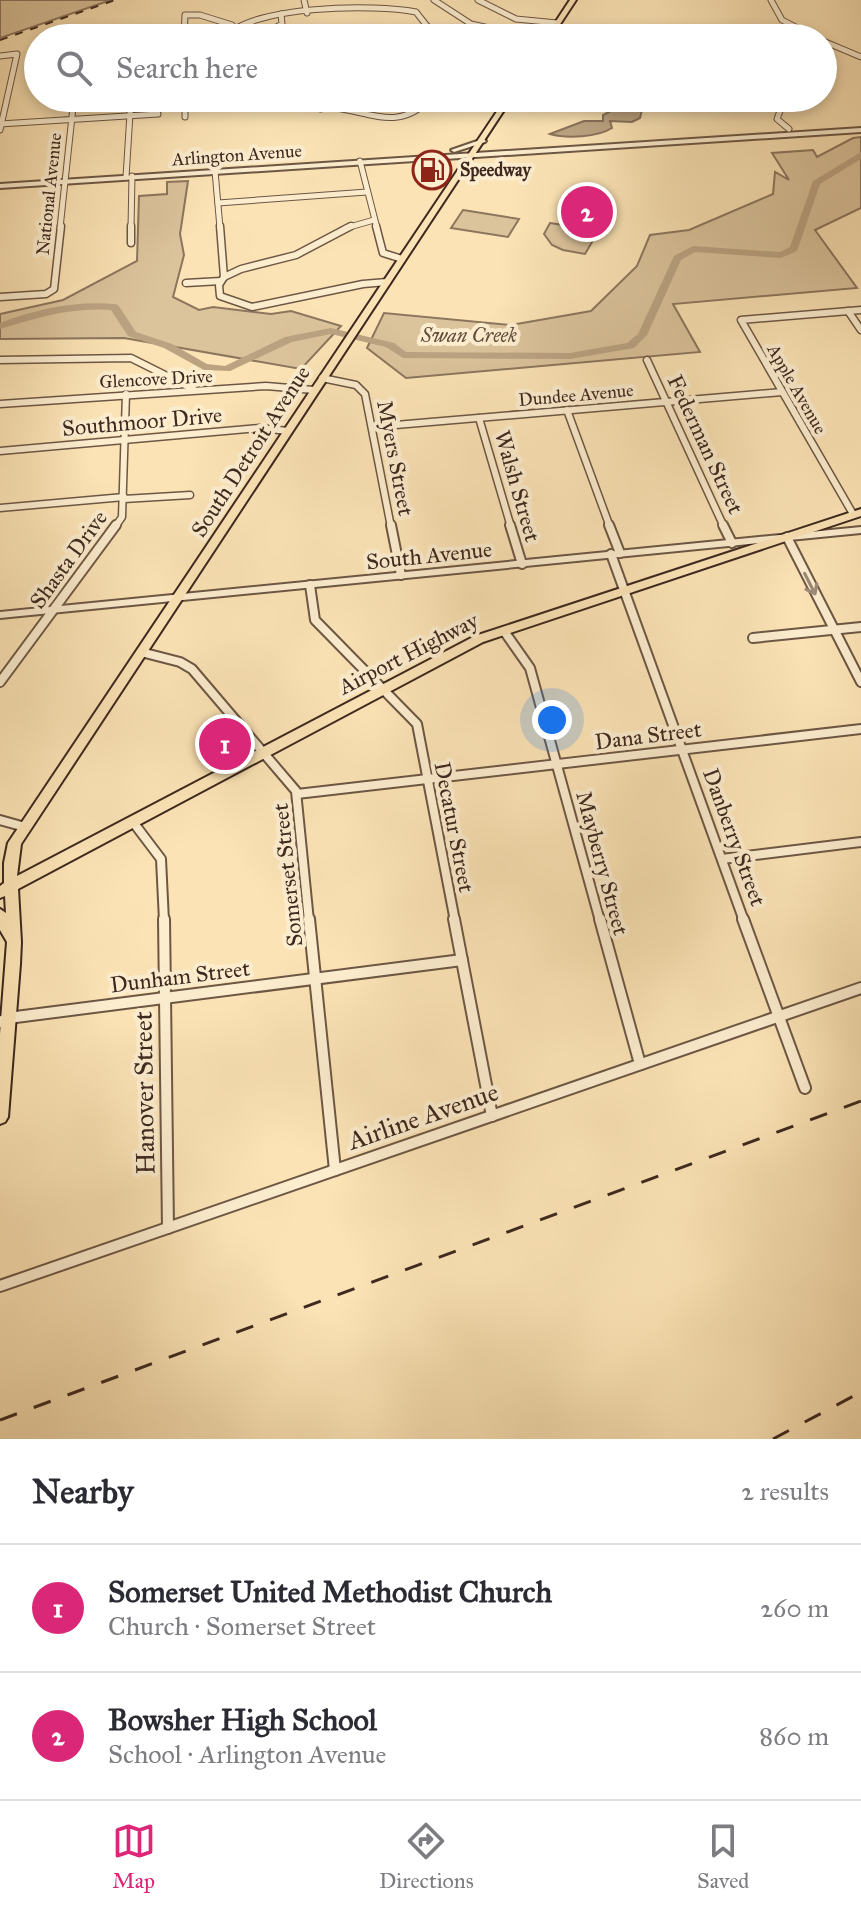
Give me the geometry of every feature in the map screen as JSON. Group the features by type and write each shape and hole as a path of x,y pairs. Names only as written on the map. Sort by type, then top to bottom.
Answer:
{"main road":[{"path":"557,23 573,0"},
{"name":"South Detroit Avenue","path":"0,860 15,843 500,112"},
{"name":"Airport Highway","path":"6,888 470,643 857,513"},
{"path":"0,1117 4,1020 13,946 6,888 15,843"},
{"path":"0,915 13,946"}],"street":[{"path":"304,0 307,13"},
{"path":"434,0 471,24"},
{"path":"478,0 493,9 557,23"},
{"path":"771,0 778,17 791,24"},
{"path":"235,24 281,14 406,9 419,14 426,24"},
{"path":"281,14 282,24"},
{"path":"185,24 185,15 200,15 229,24"},
{"path":"837,47 861,57"},
{"path":"0,56 17,54 0,126 158,114"},
{"name":"National Avenue","path":"0,297 51,292 72,112"},
{"path":"130,112 131,243"},
{"path":"185,112 185,117"},
{"path":"352,112 371,116 411,117 419,112"},
{"path":"780,112 777,119 789,129"},
{"name":"Arlington Avenue","path":"0,186 789,129 861,127"},
{"name":"Arlington Avenue","path":"475,153 556,152 861,127"},
{"path":"405,158 449,152 484,139 492,146 511,149"},
{"path":"360,161 383,253 402,259"},
{"path":"215,171 223,279 218,290 224,299 252,307 387,282"},
{"path":"218,203 367,192"},
{"path":"186,283 223,279 235,271 294,256 339,229 374,220"},
{"path":"861,310 848,311 861,330"},
{"name":"Apple Avenue","path":"848,311 741,320 857,513"},
{"path":"0,360 131,358 198,391"},
{"name":"Federman Street","path":"647,360 732,543"},
{"name":"Myers Street","path":"322,378 361,388 372,427 401,575"},
{"name":"Glencove Drive","path":"0,404 279,386 314,390"},
{"name":"Dundee Avenue","path":"372,427 782,392"},
{"name":"Shasta Drive","path":"0,682 122,517 126,394"},
{"name":"Danberry Street","path":"567,410 616,554 624,590 805,1088"},
{"name":"Walsh Street","path":"479,418 522,564"},
{"name":"Southmoor Drive","path":"0,451 260,428 288,431"},
{"path":"0,508 190,495"},
{"name":"South Avenue","path":"0,615 861,530"},
{"path":"787,537 861,682"},
{"name":"Decatur Street","path":"310,585 315,620 417,724 492,1116"},
{"path":"753,638 861,627"},
{"name":"Mayberry Street","path":"504,631 530,668 640,1064"},
{"name":"Somerset Street","path":"141,652 180,662 192,669 297,794 335,1170"},
{"name":"Dana Street","path":"297,794 861,729"},
{"path":"0,820 25,827"},
{"name":"Hanover Street","path":"133,822 162,864 168,1228"},
{"path":"722,859 861,842"},
{"name":"Dunham Street","path":"4,1020 462,960"},
{"name":"Airline Avenue","path":"0,1286 861,988"}],"shaded area":[{"path":"0,0 111,0 41,24 24,24 24,30 0,38"},
{"path":"609,112 642,112 640,118 632,122 610,121 612,128 591,135 550,134 584,121 603,121 603,115"},
{"path":"861,137 861,208 815,230 857,288 673,304 700,352 406,378 367,348 384,313 511,325 591,311 637,266 650,235 689,230 773,194 775,172 789,180 772,153 813,150 817,157 853,138"},
{"path":"188,181 180,234 184,255 173,297 199,310 213,307 271,314 291,311 341,326 301,369 124,338 0,339 0,314 63,300 137,261 139,196 167,194 167,182"},
{"path":"463,210 519,219 508,237 451,228"},
{"path":"550,223 598,232 585,254 563,250 552,245 544,234"}],"waterway":[{"name":"Swan Creek","path":"0,326 56,309 114,307 132,334 168,346 204,367 226,369 289,339 331,331 390,345 403,355 570,356 630,346 642,335 677,258 693,249 781,255 794,249 816,183 861,155"}],"railway":[{"path":"46,24 115,0"},
{"path":"0,40 24,32"},
{"path":"0,1420 861,1101"},
{"path":"773,1439 861,1392"}],"place":[{"name":"Speedway","path":"432,170"},
{"name":"Bowsher High School","path":"587,212"},
{"name":"Somerset United Methodist Church","path":"225,744"}]}
